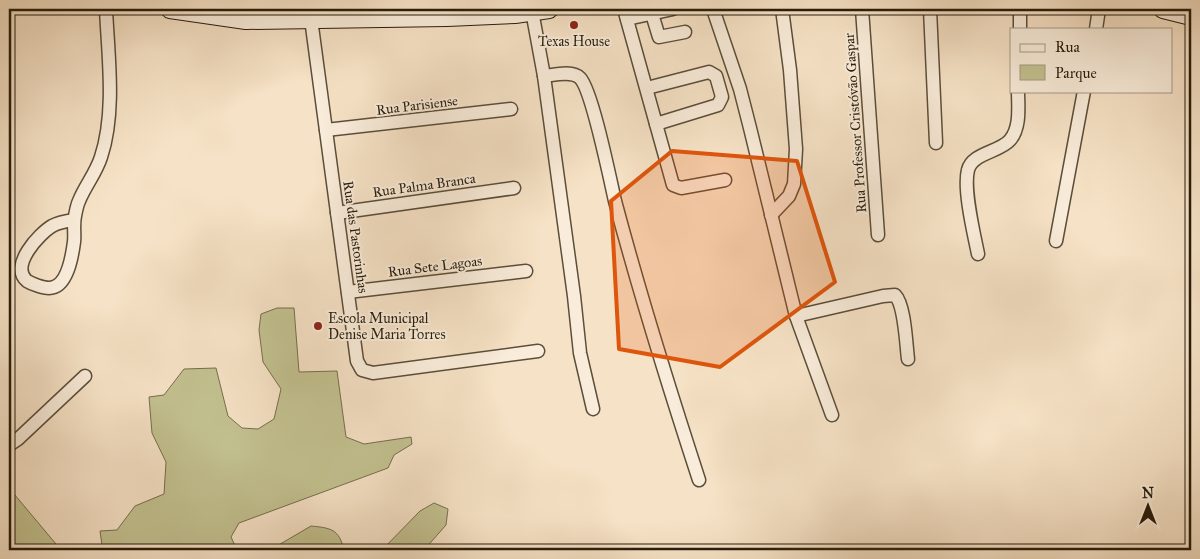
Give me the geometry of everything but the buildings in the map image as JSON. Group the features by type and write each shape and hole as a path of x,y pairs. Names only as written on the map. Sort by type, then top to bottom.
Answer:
{"street":[{"path":"74,220 53,225 37,237 21,263 22,272 26,280 44,288 55,288 61,284 68,270 74,243 74,220 79,201 94,174 105,141 109,102 106,9"},
{"path":"673,9 652,14 625,14 673,186 681,188 725,180"},
{"path":"712,9 742,96 796,316 832,415"},
{"path":"771,215 790,196 794,184 795,139 790,70 782,9"},
{"name":"Rua Professor Cristóvão Gaspar","path":"862,9 878,235"},
{"path":"930,9 936,143"},
{"path":"1020,9 1020,28"},
{"path":"1096,28 1099,9"},
{"path":"1164,9 1191,16"},
{"path":"180,10 246,20 319,15 516,14 541,10 544,76 580,353 593,409"},
{"path":"652,14 659,37 685,32"},
{"name":"Rua das Pastorinhas","path":"319,15 326,130 357,362 362,370 373,373 538,351"},
{"path":"647,88 709,72 716,76 722,97 718,105 656,124"},
{"path":"544,76 576,75 582,80 587,93 676,412 699,480"},
{"path":"978,254 970,211 968,169 974,161 1010,141 1015,132 1018,118 1018,92"},
{"path":"1056,241 1084,92"},
{"name":"Rua Parisiense","path":"326,130 510,109"},
{"name":"Rua Palma Branca","path":"337,212 514,188"},
{"name":"Rua Sete Lagoas","path":"348,292 526,271"},
{"path":"796,316 883,296 895,295 899,299 908,359"},
{"path":"9,445 18,439 85,376"}],"highlighted area":[{"path":"672,151 797,161 835,282 720,367 619,349 611,201"}],"green space":[{"path":"277,308 294,308 299,372 337,371 346,437 364,444 411,437 412,444 394,455 388,468 239,523 231,537 237,550 99,550 102,545 100,531 117,530 135,506 164,494 166,462 152,433 149,397 164,395 184,369 216,368 228,416 242,428 258,429 274,419 281,389 263,362 259,330 261,314"},
{"path":"9,488 61,550 9,550"},
{"path":"434,503 448,509 446,525 424,550 382,550 420,511"},
{"path":"311,526 333,531 340,538 344,550 270,550"}],"place":[{"name":"Texas House","path":"574,25"},
{"name":"Escola Municipal Denise Maria Torres","path":"318,326"}]}
